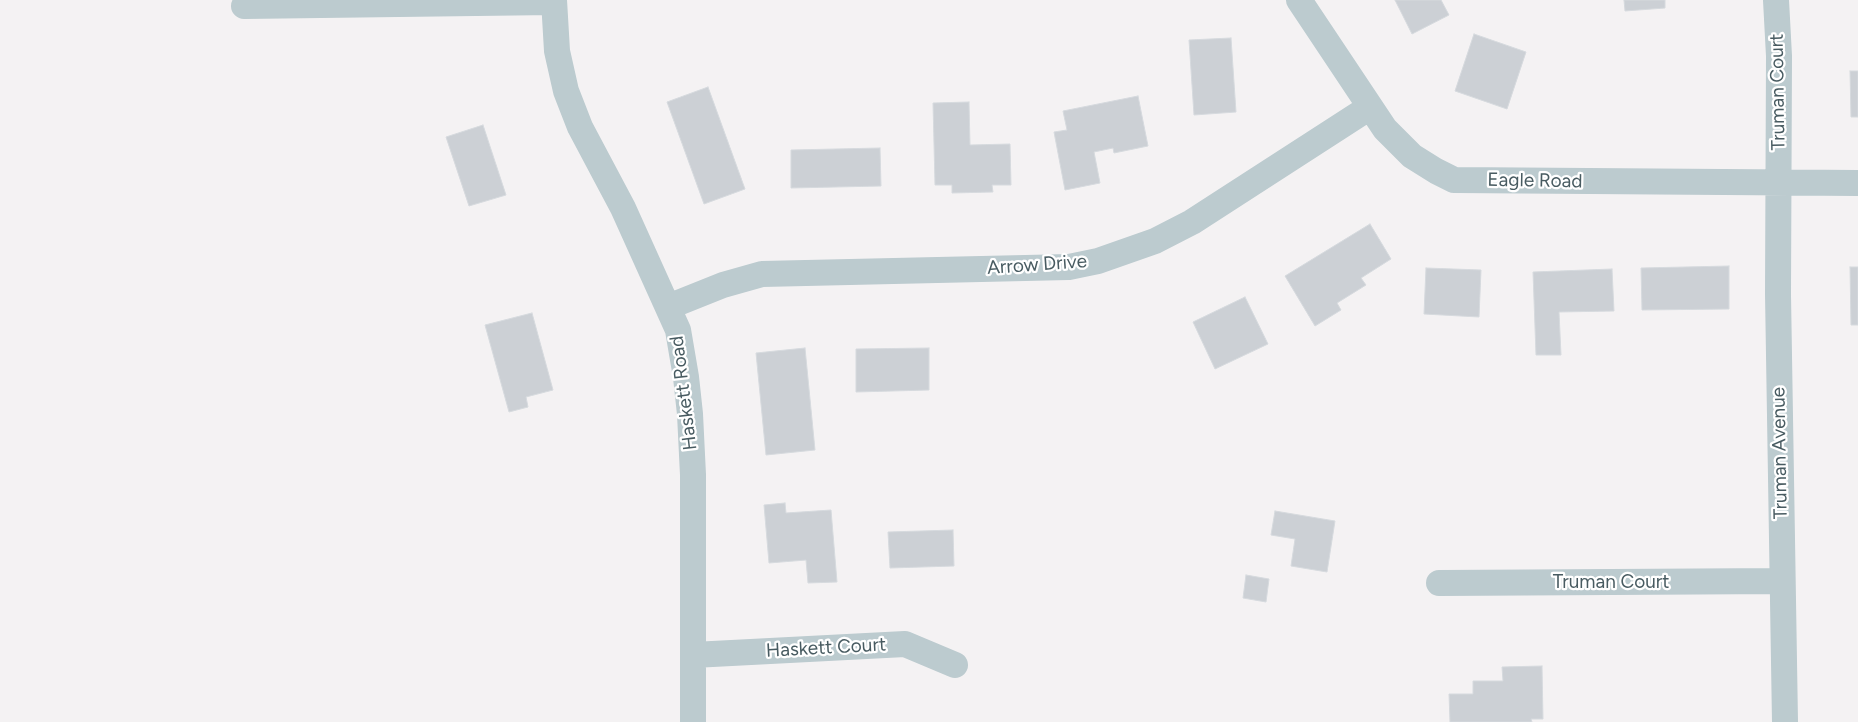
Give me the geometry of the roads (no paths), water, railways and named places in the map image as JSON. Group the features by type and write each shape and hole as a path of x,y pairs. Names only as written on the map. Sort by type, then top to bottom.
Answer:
{"street":[{"name":"Eagle Road","path":"1299,0 1370,107 1398,143 1412,156 1454,180 1858,184"},
{"name":"Truman Court","path":"1776,0 1779,56 1779,184"},
{"path":"244,6 554,1"},
{"name":"Haskett Road","path":"554,1 557,51 566,90 580,127 623,208 678,330 690,414 693,485 693,722"},
{"name":"Arrow Drive","path":"668,307 723,286 762,274 1069,267 1098,261 1155,241 1192,222 1370,107"},
{"name":"Truman Avenue","path":"1779,184 1778,294 1784,722"},
{"name":"Truman Court","path":"1439,583 1782,581"},
{"name":"Haskett Court","path":"693,655 905,644 955,665"}]}
